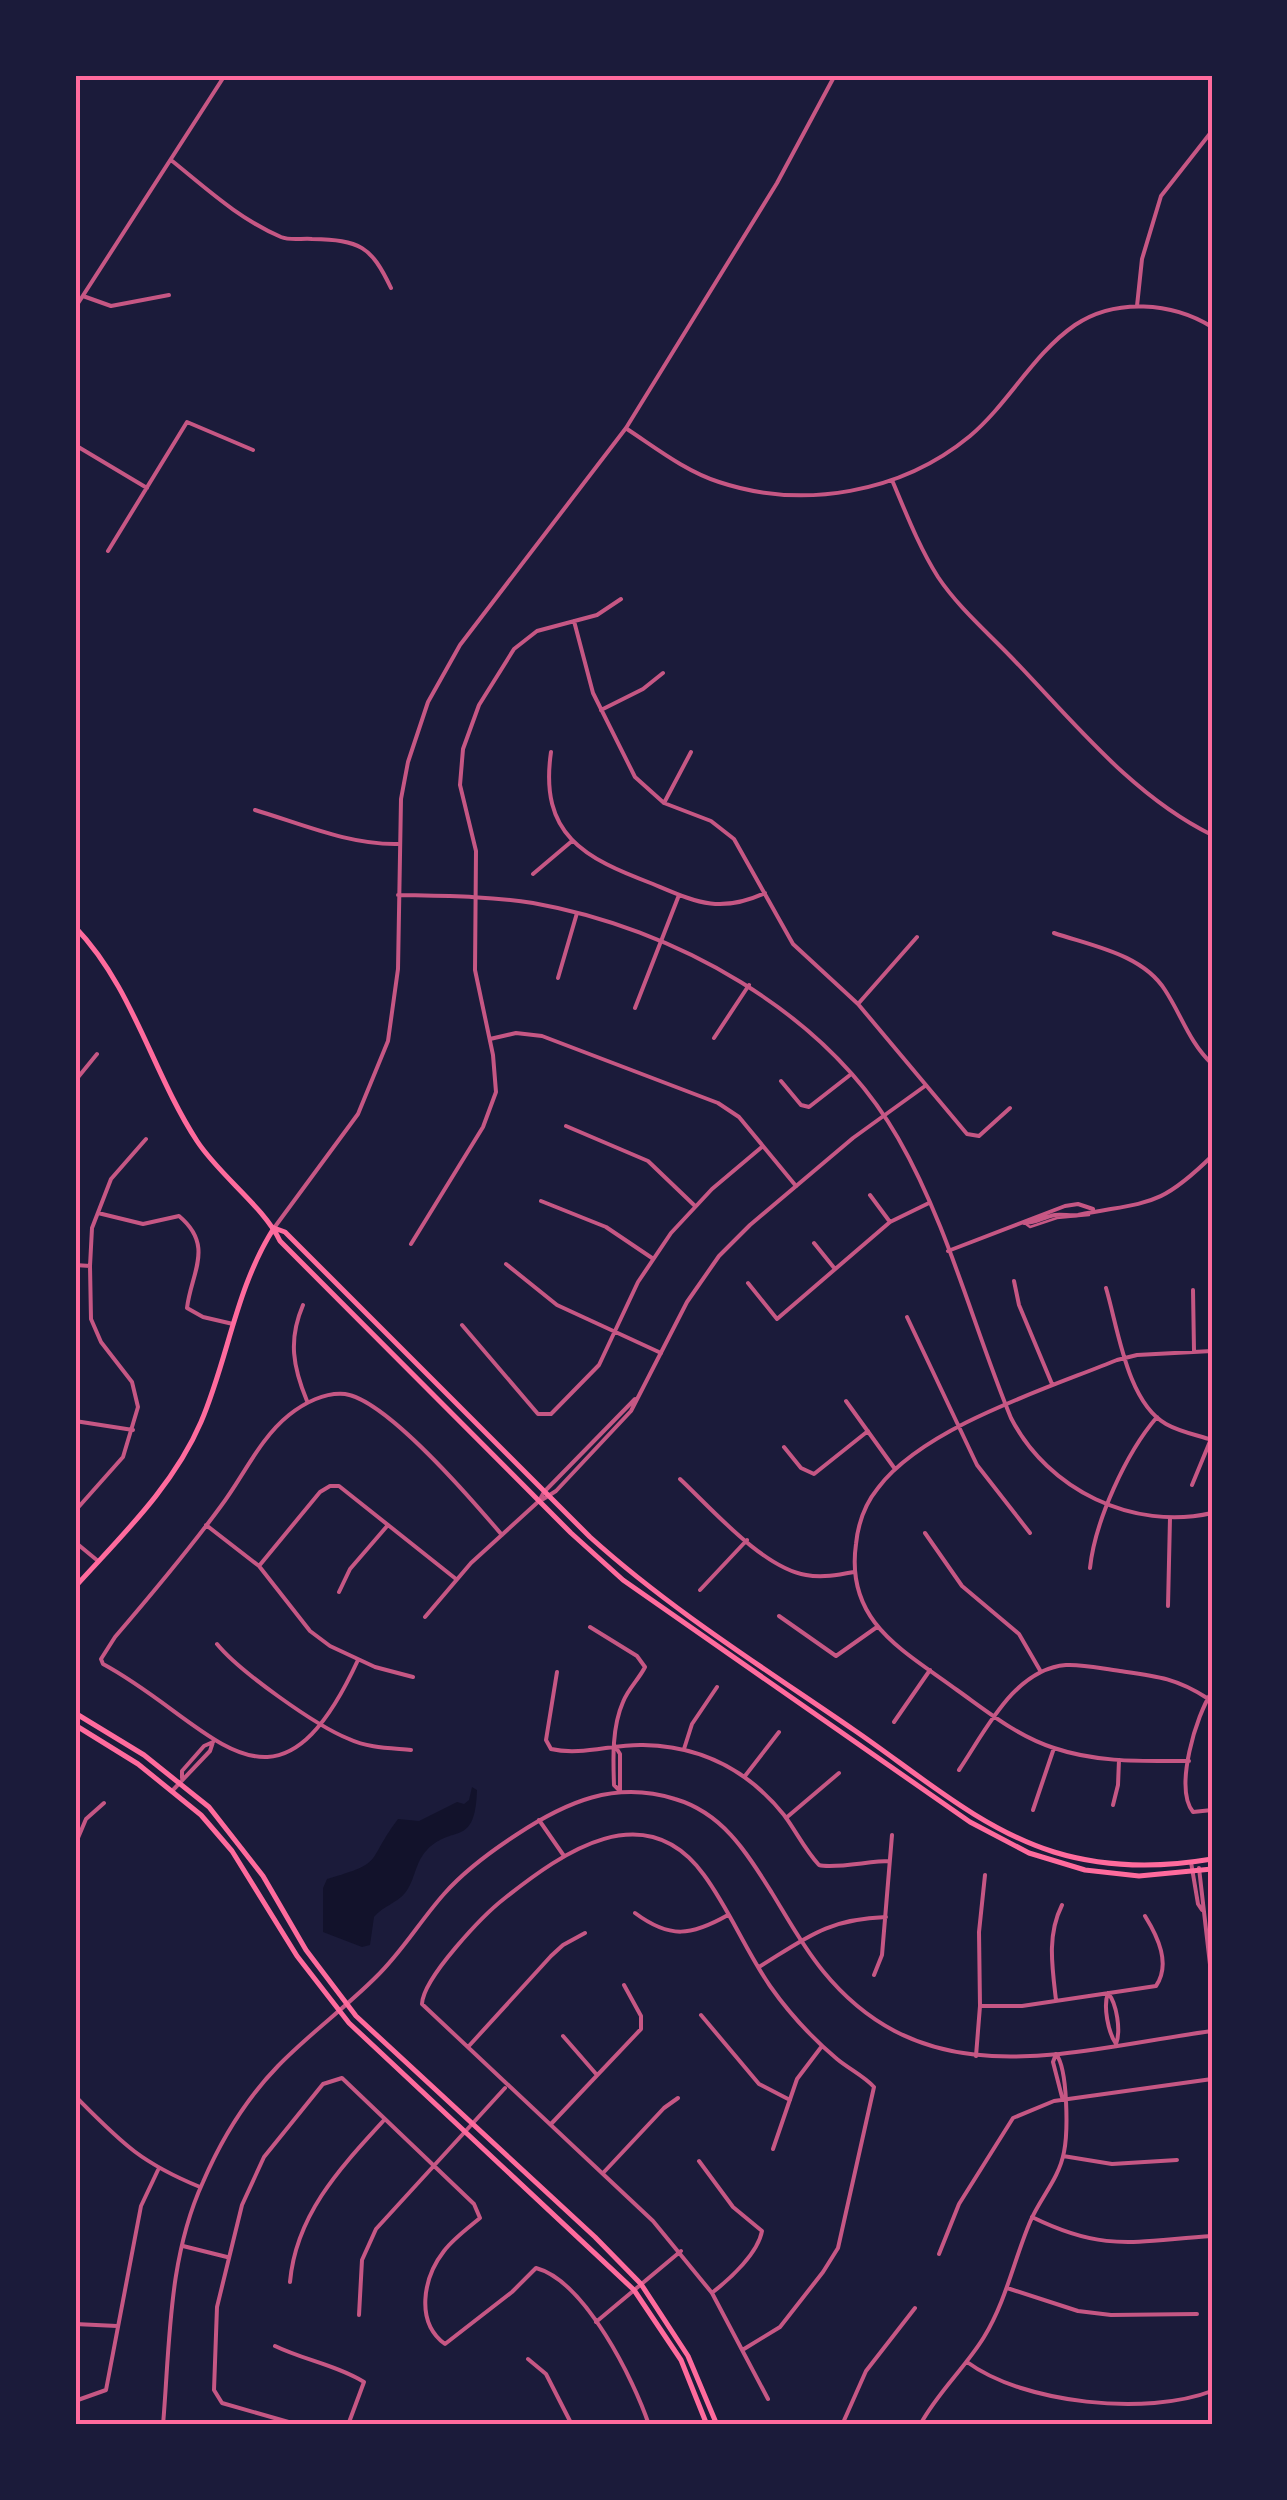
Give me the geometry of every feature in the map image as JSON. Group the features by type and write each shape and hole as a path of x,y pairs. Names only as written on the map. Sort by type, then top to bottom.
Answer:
{"main road":[{"path":"75,927 114,978 194,1136 216,1168 274,1228 280,1241 607,1566 656,1605 984,1832 1029,1854 1086,1870 1139,1876 1212,1869"},
{"path":"75,1587 160,1491 183,1457 205,1412 253,1268 274,1228"},
{"path":"274,1228 285,1232 590,1538 656,1592 994,1826 1040,1847 1089,1860 1137,1866 1212,1859"},
{"path":"75,1713 181,1780 241,1847 306,1950 346,2004 641,2284 688,2356 717,2425"},
{"path":"75,1725 138,1764 201,1815 232,1851 297,1956 338,2010 634,2290 680,2360 708,2425"}],"street":[{"path":"75,308 226,75"},
{"path":"274,1228 347,1132 376,1076 390,1030 398,970 401,799 408,762 428,702 446,667 626,428 777,183 835,75"},
{"path":"1137,306 1142,259 1162,196 1212,132"},
{"path":"171,160 242,216 287,240 338,240 369,250 392,288"},
{"path":"84,296 112,306 169,295"},
{"path":"626,428 683,466 717,482 761,492 845,492 892,480 934,460 971,435 1075,325 1106,312 1137,306 1181,312 1212,327"},
{"path":"108,551 188,422 253,450"},
{"path":"75,444 147,488"},
{"path":"892,480 941,582 1110,760 1175,812 1212,835"},
{"path":"412,1244 492,1110 496,1074 475,970 476,840 462,795 460,771 472,722 488,688 514,649 537,632 597,614 621,599"},
{"path":"574,621 585,671 635,776 664,803 725,830 741,848 793,944 858,1004 972,1136 978,1136 1010,1108"},
{"path":"601,710 663,674"},
{"path":"551,752 550,802 572,842 586,855 609,868 715,906 733,905 765,894"},
{"path":"664,803 690,752"},
{"path":"255,810 350,840 398,844"},
{"path":"533,874 572,842"},
{"path":"398,894 476,897 577,913 715,965 749,985 850,1074 884,1116 929,1203 1018,1433 1045,1466 1078,1490 1110,1505 1170,1518 1212,1513"},
{"path":"635,1008 679,895"},
{"path":"558,978 577,913"},
{"path":"1054,933 1122,956 1145,969 1164,987 1188,1036 1212,1064"},
{"path":"858,1004 916,937"},
{"path":"714,1038 749,985"},
{"path":"490,1038 516,1033 542,1036 718,1103 738,1118 796,1186"},
{"path":"75,1081 97,1054"},
{"path":"782,1081 801,1105 809,1107 850,1074"},
{"path":"425,1617 456,1579 547,1494 636,1398 687,1302 720,1256 796,1186 925,1086"},
{"path":"566,1126 648,1160 695,1206"},
{"path":"75,1511 123,1458 138,1408 132,1382 101,1342 91,1319 90,1266 92,1228 111,1179 146,1139"},
{"path":"462,1325 538,1414 551,1414 594,1371 652,1258 695,1206 763,1146"},
{"path":"1024,1223 1095,1209 1135,1206 1161,1198 1184,1184 1212,1156"},
{"path":"870,1195 890,1222"},
{"path":"541,1201 606,1228 652,1258"},
{"path":"748,1283 777,1319 890,1222 929,1203"},
{"path":"948,1251 1065,1206 1078,1204 1095,1209"},
{"path":"98,1214 143,1224 180,1216 198,1240 199,1261 186,1308 203,1317 233,1324"},
{"path":"814,1243 836,1269"},
{"path":"506,1264 557,1305 661,1354"},
{"path":"75,1266 90,1266"},
{"path":"1014,1281 1019,1306 1053,1386"},
{"path":"1106,1288 1138,1394 1157,1417 1171,1426 1212,1440 1192,1485"},
{"path":"1194,1290 1194,1351"},
{"path":"303,1305 292,1344 308,1402"},
{"path":"907,1317 984,1476 1030,1533"},
{"path":"1190,1761 1118,1760 1054,1748 1019,1734 901,1650 877,1627 862,1602 854,1572 860,1523 877,1489 896,1469 957,1427 1126,1357 1212,1351"},
{"path":"358,1660 323,1723 306,1740 277,1754 238,1753 213,1742 103,1664 102,1659 115,1637 206,1525 274,1428 308,1402 327,1395 345,1394 377,1408 502,1536"},
{"path":"846,1401 896,1469"},
{"path":"1090,1568 1092,1546 1128,1456 1157,1417"},
{"path":"75,1421 133,1430"},
{"path":"784,1446 801,1468 814,1474 868,1432"},
{"path":"680,1479 770,1560 790,1571 820,1576 854,1572"},
{"path":"259,1566 320,1492 330,1486 346,1490 456,1579"},
{"path":"1168,1606 1170,1518"},
{"path":"206,1525 259,1566 310,1631 358,1660 414,1677"},
{"path":"339,1592 350,1569 388,1525"},
{"path":"925,1532 962,1586 1020,1634 1041,1672"},
{"path":"700,1590 747,1540"},
{"path":"75,1542 98,1562"},
{"path":"778,1616 836,1656 877,1627"},
{"path":"590,1627 644,1662 644,1671 618,1715 612,1755 614,1785 620,1791"},
{"path":"216,1644 251,1675 348,1739 370,1746 411,1750"},
{"path":"958,1770 1014,1691 1041,1672 1067,1665 1168,1677 1207,1698"},
{"path":"894,1722 930,1670"},
{"path":"557,1672 546,1743 556,1750 615,1746 684,1749 712,1758 744,1776 786,1818 819,1865 830,1868 889,1860"},
{"path":"684,1749 692,1724 717,1687"},
{"path":"1212,1692 1195,1726 1186,1798 1190,1809 1197,1813 1212,1810"},
{"path":"744,1776 779,1732"},
{"path":"172,1790 181,1780 182,1771 204,1746 213,1742"},
{"path":"1032,1810 1054,1748"},
{"path":"1112,1805 1118,1786 1118,1760"},
{"path":"786,1818 839,1773"},
{"path":"163,2425 173,2292 182,2246 200,2187 228,2133 260,2086 392,1960 465,1873 539,1820 578,1800 620,1791 674,1798 698,1807 740,1843 835,1985 874,2019 931,2047 1006,2059 1212,2031"},
{"path":"75,1846 86,1819 104,1803"},
{"path":"539,1820 564,1856"},
{"path":"744,2349 780,2327 838,2248 874,2087 822,2046 790,2012 758,1968 696,1866 666,1843 632,1834 610,1836 564,1856 482,1919 439,1971 421,1998 422,2004 681,2251 712,2293 768,2400"},
{"path":"874,1975 880,1964 892,1835"},
{"path":"1195,1862 1212,1982"},
{"path":"976,2056 980,2006 978,1932 985,1874"},
{"path":"1056,2000 1053,1922 1062,1904"},
{"path":"635,1914 653,1927 678,1932 708,1926 728,1916"},
{"path":"980,2006 1022,2006 1156,1986 1163,1975 1159,1938 1144,1916"},
{"path":"758,1968 827,1925 886,1917"},
{"path":"466,2049 562,1945 585,1933"},
{"path":"550,2126 641,2029 643,2023 624,1985"},
{"path":"1108,1992 1113,1998 1119,2037 1116,2044"},
{"path":"701,2016 759,2084 790,2100"},
{"path":"563,2036 598,2074"},
{"path":"772,2149 803,2068 822,2046"},
{"path":"920,2425 984,2336 1008,2288 1032,2216 1064,2156 1067,2128 1053,2062 1056,2054"},
{"path":"298,2425 222,2403 214,2390 217,2307 242,2205 264,2156 324,2084 342,2078 474,2204 480,2218 445,2250 430,2275 424,2307 432,2335 445,2344 512,2292 536,2268 551,2272 596,2322 632,2382 648,2425"},
{"path":"939,2254 959,2204 1012,2118 1063,2100 1212,2079"},
{"path":"359,2314 362,2260 370,2239 506,2086"},
{"path":"75,2096 131,2152 158,2170 200,2187"},
{"path":"602,2174 678,2098"},
{"path":"290,2282 292,2254 304,2222 332,2177 385,2119"},
{"path":"1064,2156 1112,2164 1177,2160"},
{"path":"698,2162 732,2207 762,2230 761,2238 738,2269 712,2293"},
{"path":"75,2400 106,2390 141,2206 158,2170"},
{"path":"1032,2216 1100,2243 1212,2236"},
{"path":"182,2246 227,2257"},
{"path":"596,2322 681,2251"},
{"path":"1008,2288 1078,2311 1110,2315 1198,2314"},
{"path":"842,2425 866,2371 915,2308"},
{"path":"75,2324 117,2326"},
{"path":"274,2346 302,2359 345,2370 364,2382 348,2425"},
{"path":"528,2359 546,2374 572,2425"},
{"path":"967,2362 991,2377 1059,2398 1097,2404 1182,2400 1212,2391"}],"shaded area":[{"path":"472,1787 477,1790 475,1808 467,1828 427,1850 405,1893 374,1917 370,1945 362,1947 323,1932 323,1888 327,1879 367,1864 398,1819 419,1821 457,1802 464,1804"}]}
